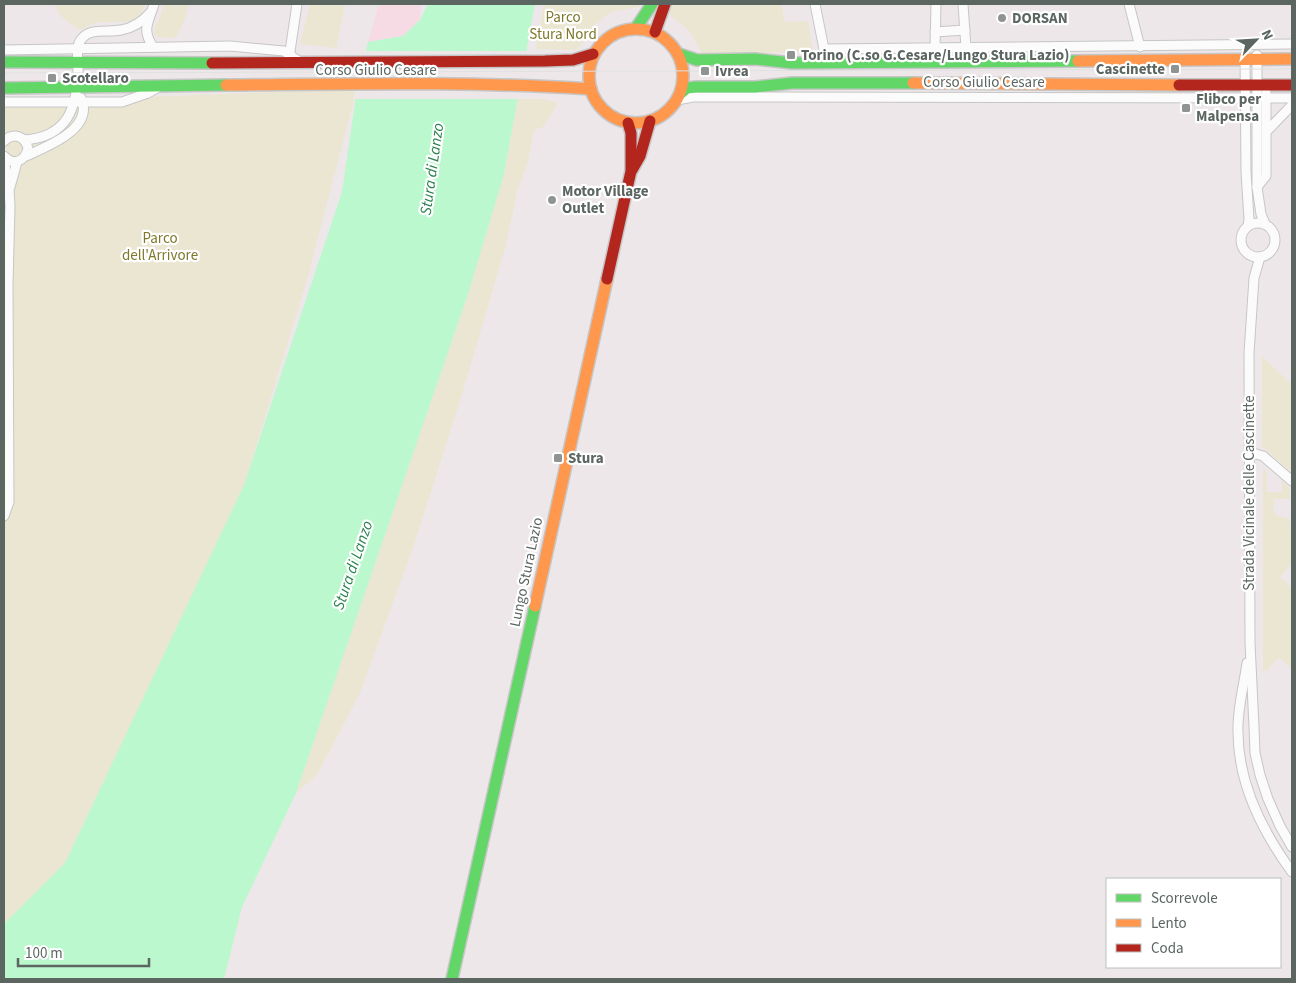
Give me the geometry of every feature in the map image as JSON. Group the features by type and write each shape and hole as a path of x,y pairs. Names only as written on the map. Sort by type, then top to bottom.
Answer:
{"main road":[{"path":"636,28 652,4"},
{"path":"655,32 665,4"},
{"path":"636,28 655,32 664,37 679,54 684,71 684,81 679,97 670,110 661,117 650,121 639,123 616,118 598,104 591,88 589,71 594,54 611,35 623,30 636,28"},
{"name":"Corso Giulio Cesare","path":"4,62 289,59 303,63 340,61 545,62 573,60 594,54"},
{"name":"Corso Giulio Cesare","path":"679,54 697,60 755,59 792,63 1292,58"},
{"name":"Corso Giulio Cesare","path":"679,97 687,88 755,87 792,83 1256,91 1292,85"},
{"name":"Corso Giulio Cesare","path":"4,88 338,84 591,88"},
{"name":"Lungo Stura Lazio","path":"632,171 640,156 650,121"},
{"name":"Lungo Stura Lazio","path":"452,979 632,171 631,133 628,122"}],"street":[{"path":"289,59 297,4"},
{"path":"815,4 825,62"},
{"path":"935,48 936,4"},
{"path":"963,4 966,48"},
{"path":"1129,4 1140,47"},
{"path":"153,6 146,30 148,39 153,47"},
{"path":"9,189 18,162 26,156 59,141 68,134 81,116 77,88 78,50 80,42 86,34 96,31 118,31 129,28 144,20 153,6"},
{"path":"935,32 965,30"},
{"path":"824,49 1292,44"},
{"path":"1248,254 1260,257 1270,252 1275,242 1273,232 1265,224 1261,214 1257,187 1257,45"},
{"name":"Corso Giulio Cesare","path":"4,50 235,46 284,51 289,59"},
{"path":"1244,46 1245,59 1256,91 1266,131 1266,176 1257,187"},
{"name":"Corso Giulio Cesare","path":"1026,48 1027,61"},
{"name":"Corso Giulio Cesare","path":"4,102 122,102 148,93 162,85"},
{"path":"1254,278 1248,254 1244,250 1241,240 1250,218 1246,178 1256,91"},
{"name":"Corso Giulio Cesare","path":"1256,91 1292,98"},
{"path":"4,142 8,137 15,136 24,140 36,139 61,126 79,102"},
{"path":"1266,131 1292,105"},
{"path":"24,140 27,146 26,156"},
{"path":"4,158 18,162"},
{"path":"4,158 9,189 9,502 4,516"},
{"path":"1248,226 1254,223 1265,224"},
{"path":"1254,278 1260,257"},
{"name":"Strada Vicinale delle Cascinette","path":"1254,278 1250,343 1250,643 1257,760 1268,800 1292,847"},
{"path":"1249,452 1263,456 1292,481"},
{"name":"Strada Vicinale delle Cascinette","path":"1250,643 1238,730 1240,755 1245,779 1257,813 1267,835 1292,872"}],"green space":[{"path":"55,4 145,4 142,12 131,20 95,23 81,30 62,17"},
{"path":"164,4 189,4 184,22 175,38 158,37 155,34 154,29"},
{"path":"310,4 345,4 336,48 300,44"},
{"name":"Parco Stura Nord","path":"544,4 641,4 639,7 611,12 594,25 577,50 536,49"},
{"path":"672,4 781,4 785,22 808,21 813,51 702,55 694,38 685,27 670,15 668,8"},
{"name":"Parco dell'Arrivore","path":"357,89 308,276 242,492 65,863 4,926 4,516 9,502 10,206 4,102"},
{"path":"518,99 543,99 558,103 543,127 534,130 527,165 517,192 506,245 460,401 413,548 360,693 317,775 296,793 468,294 504,174"},
{"path":"1262,356 1292,385 1292,473 1262,446"},
{"path":"1263,468 1267,472 1267,492 1282,492 1282,480 1290,489 1290,499 1274,499 1273,512 1278,516 1290,519 1292,563 1280,577 1292,588 1292,669 1279,657 1268,670 1263,671"}],"sand":[{"path":"384,4 421,4 420,20 403,36 368,42 378,7"}],"water":[{"name":"Stura di Lanzo","path":"428,4 535,4 504,174 468,294 296,793 242,907 224,979 4,979 4,924 65,863 244,485 342,192 357,89 368,42 403,36 420,20"}],"pier":[{"path":"363,51 530,51 521,99 353,99"}],"tram line":[{"path":"4,73 1292,69"}],"traffic: fast":[{"path":"636,28 652,4"},
{"path":"679,54 697,60 755,59 792,63 1078,61"},
{"path":"4,62 212,63"},
{"path":"681,93 687,88 696,87 755,87 792,83 913,83"},
{"path":"4,88 226,85"},
{"path":"452,979 535,606"}],"traffic: slow":[{"path":"627,29 645,29 670,42 680,58 683,76 680,94 670,110 645,123 627,123 602,110 589,85 589,67 602,42 627,29"},
{"path":"1078,61 1292,59"},
{"path":"913,83 1179,85"},
{"path":"226,85 454,84 591,89"},
{"path":"535,606 607,279"}],"traffic: jam":[{"path":"655,32 665,4"},
{"path":"212,63 545,61 573,60 593,54"},
{"path":"1179,85 1292,85"},
{"path":"632,170 640,156 650,121"},
{"path":"607,279 631,171 631,133 628,123"}],"place":[{"name":"DORSAN","path":"1002,18"},
{"name":"Torino (C.so G.Cesare/Lungo Stura Lazio)","path":"791,55"},
{"name":"Cascinette","path":"1175,69"},
{"name":"Ivrea","path":"705,71"},
{"name":"Scotellaro","path":"52,78"},
{"name":"Flibco per Malpensa","path":"1186,108"},
{"name":"Motor Village Outlet","path":"552,200"},
{"name":"Stura","path":"558,458"}]}
